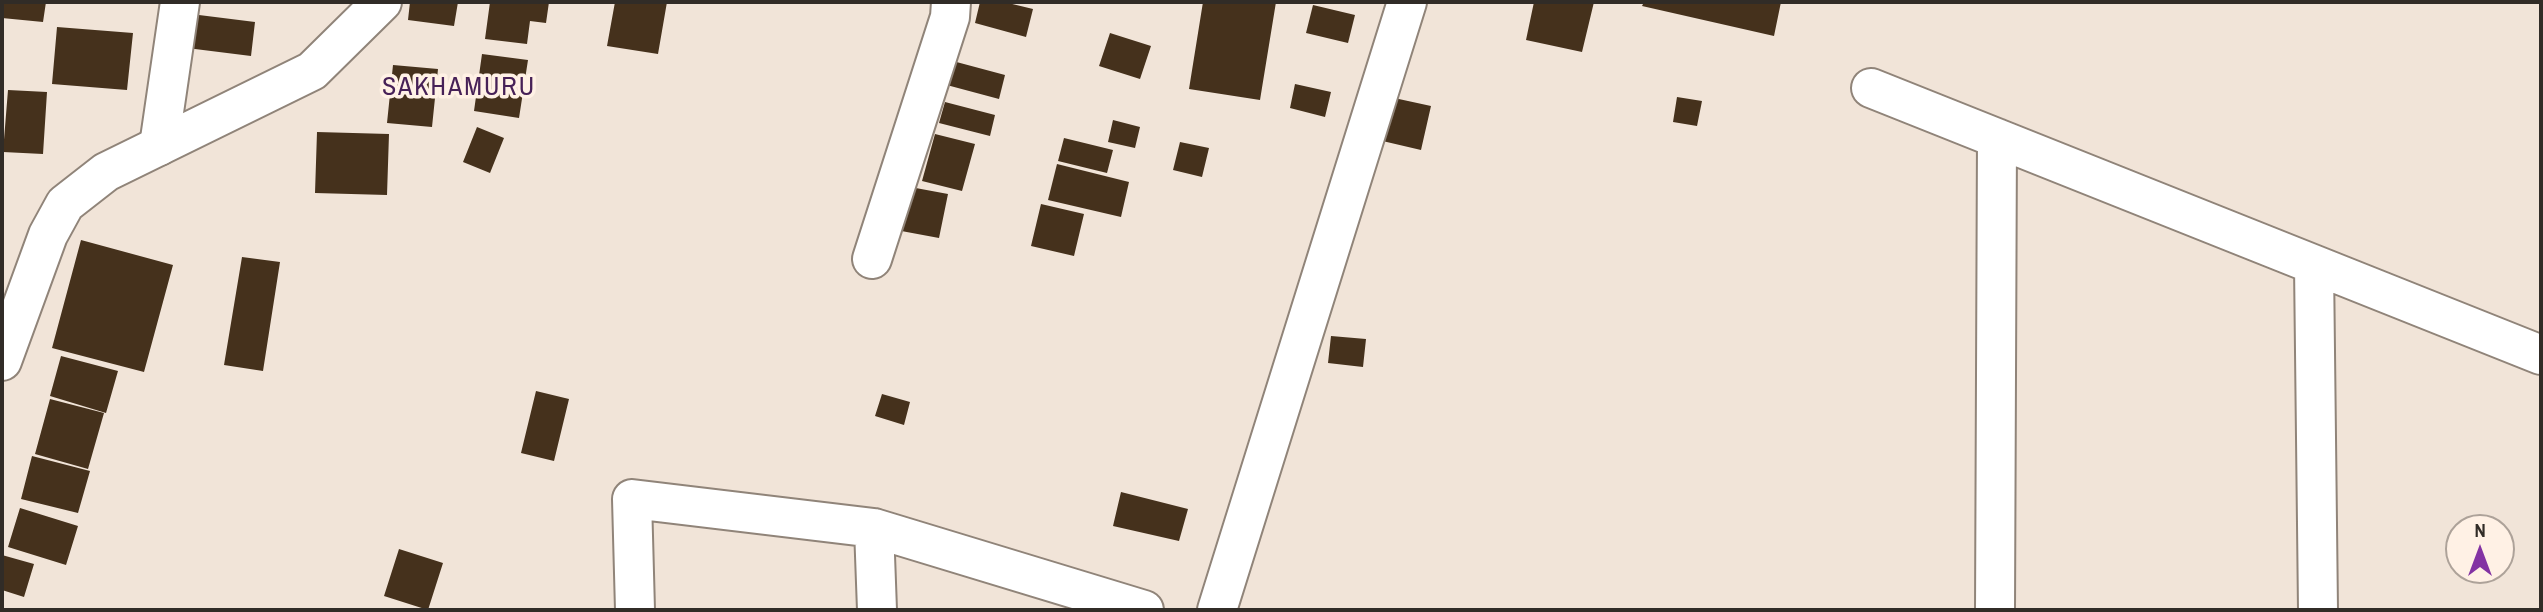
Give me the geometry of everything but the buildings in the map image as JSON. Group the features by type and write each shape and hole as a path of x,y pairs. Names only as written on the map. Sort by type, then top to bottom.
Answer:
{"street":[{"path":"159,146 180,2"},
{"path":"2,360 48,235 65,204 106,172 312,71 382,2"},
{"path":"872,259 950,17 951,2"},
{"path":"1217,610 1407,2"},
{"path":"1871,88 2541,355"},
{"path":"1995,610 1997,138"},
{"path":"2314,265 2318,610"},
{"path":"635,610 632,499 874,528 1144,610"},
{"path":"874,528 877,610"}],"district":[{"name":"SAKHAMURU","path":"459,88"}]}
